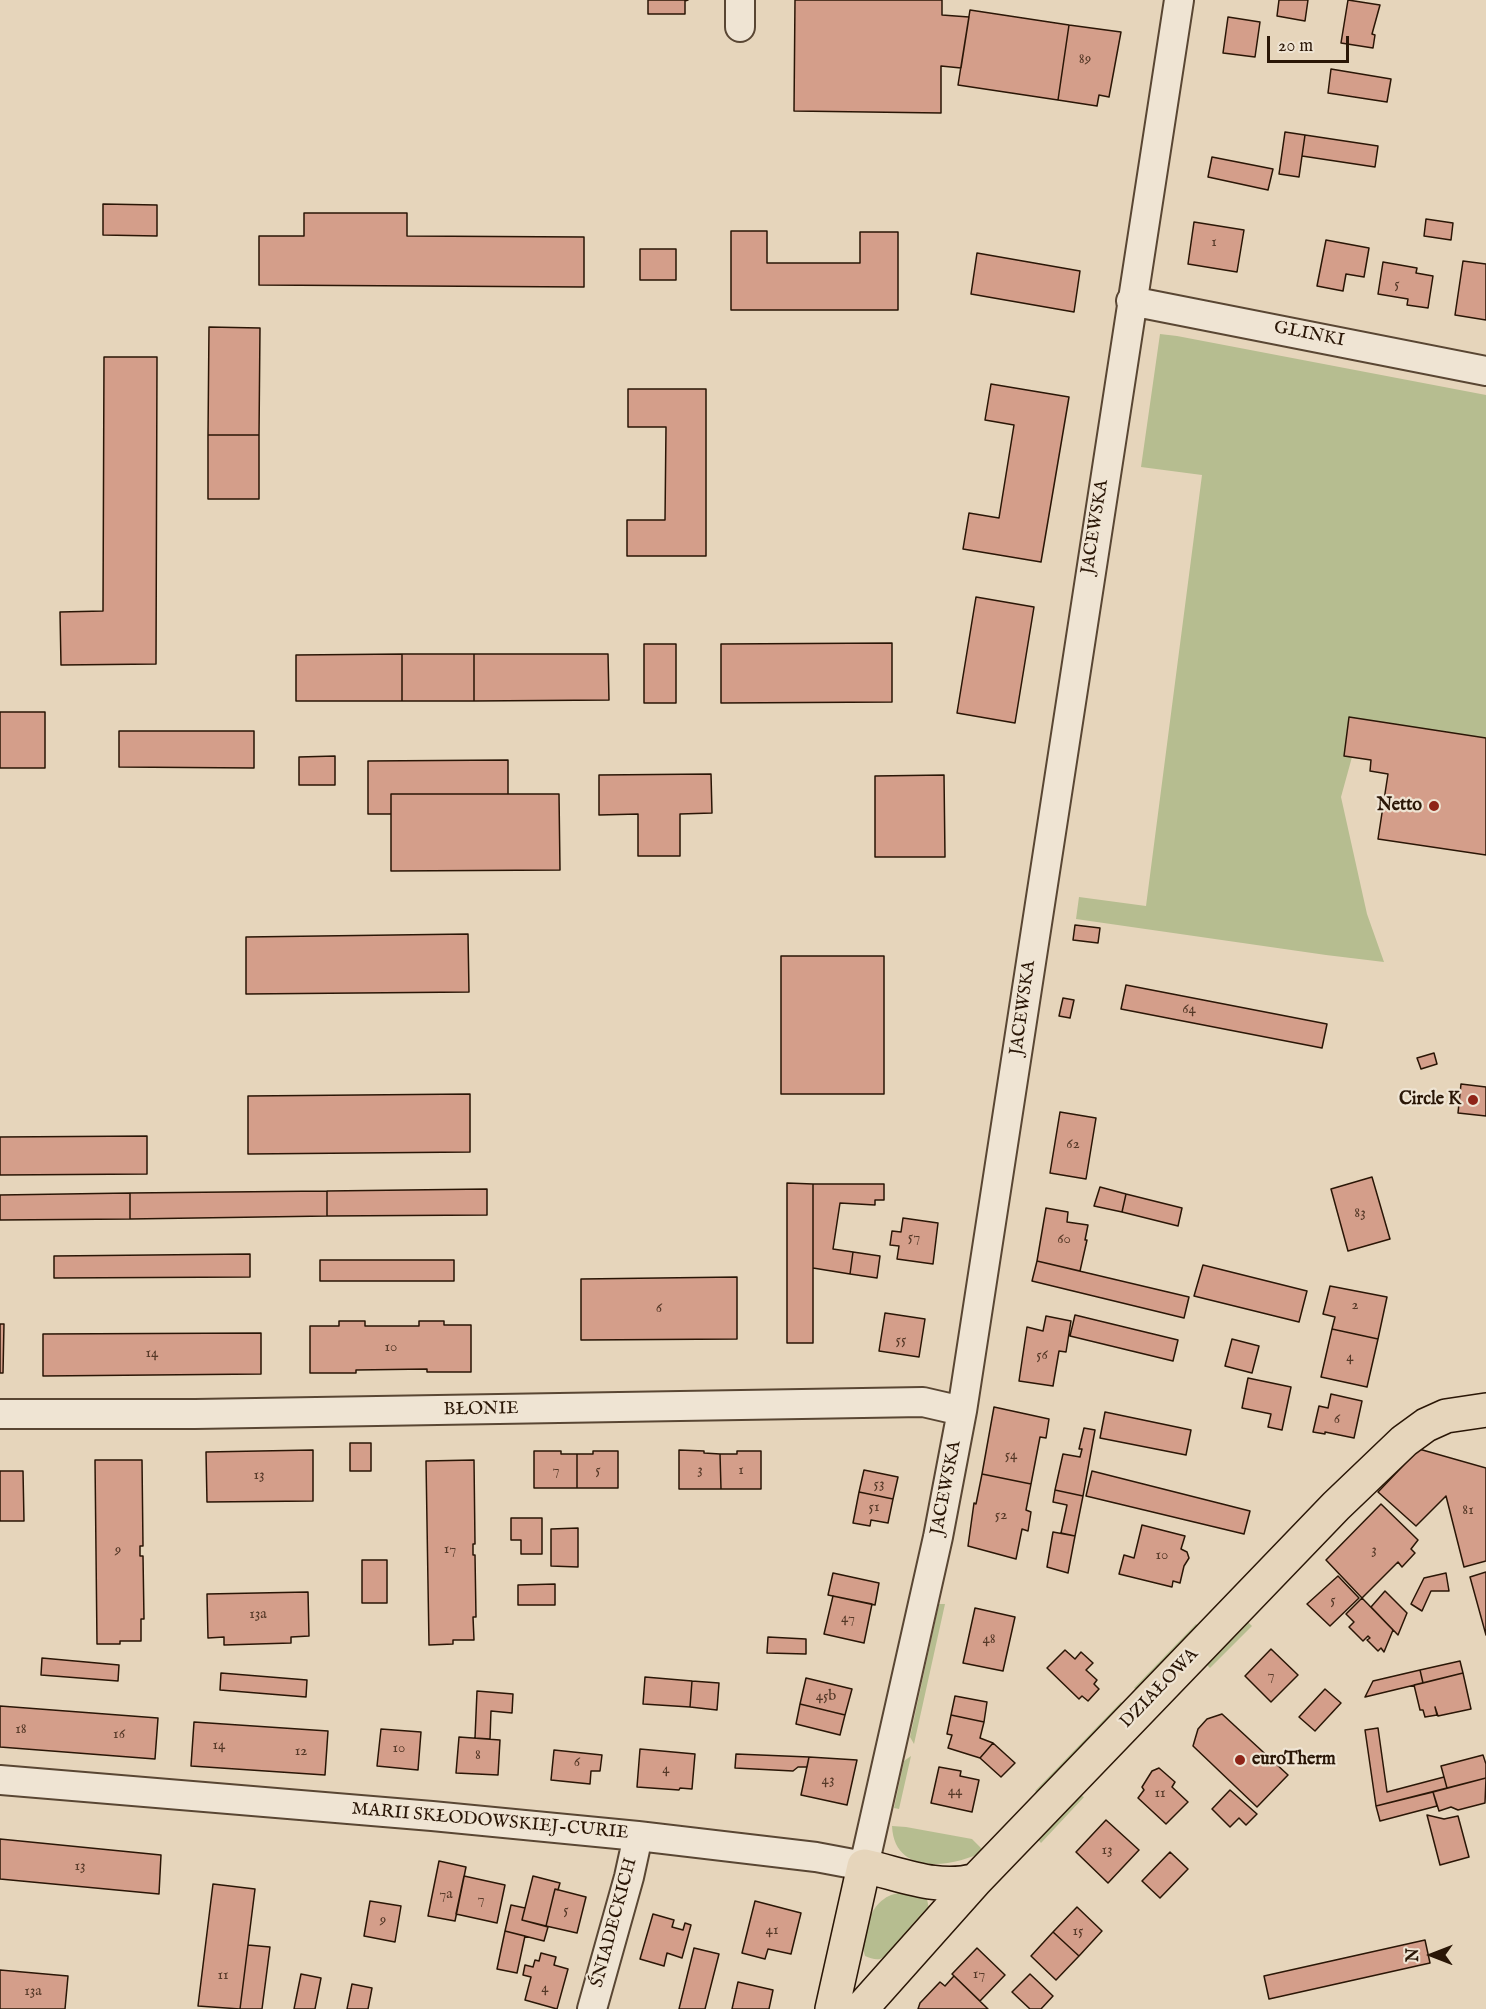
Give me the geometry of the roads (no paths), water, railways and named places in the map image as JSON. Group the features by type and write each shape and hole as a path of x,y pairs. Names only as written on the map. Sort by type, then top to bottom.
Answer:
{"main road":[{"name":"DZIAŁOWA","path":"861,2009 976,1880 1336,1506 1404,1441 1426,1425 1446,1416 1486,1410"},
{"name":"MARII SKŁODOWSKIEJ-CURIE","path":"864,1866 932,1883 963,1884 976,1880"},
{"name":"JACEWSKA","path":"832,2009 864,1866"}],"street":[{"name":"JACEWSKA","path":"864,1866 938,1537 962,1411 1179,0"},
{"name":"GLINKI","path":"1131,301 1486,370"},
{"name":"BŁONIE","path":"0,1414 219,1414 923,1402 962,1411"},
{"name":"MARII SKŁODOWSKIEJ-CURIE","path":"0,1780 408,1814 638,1836 816,1857 864,1866"},
{"name":"ŚNIADECKICH","path":"592,2009 629,1877 638,1836"}],"place":[{"name":"Netto","path":"1434,806"},
{"name":"Circle K","path":"1473,1100"},
{"name":"euroTherm","path":"1240,1760"}]}
